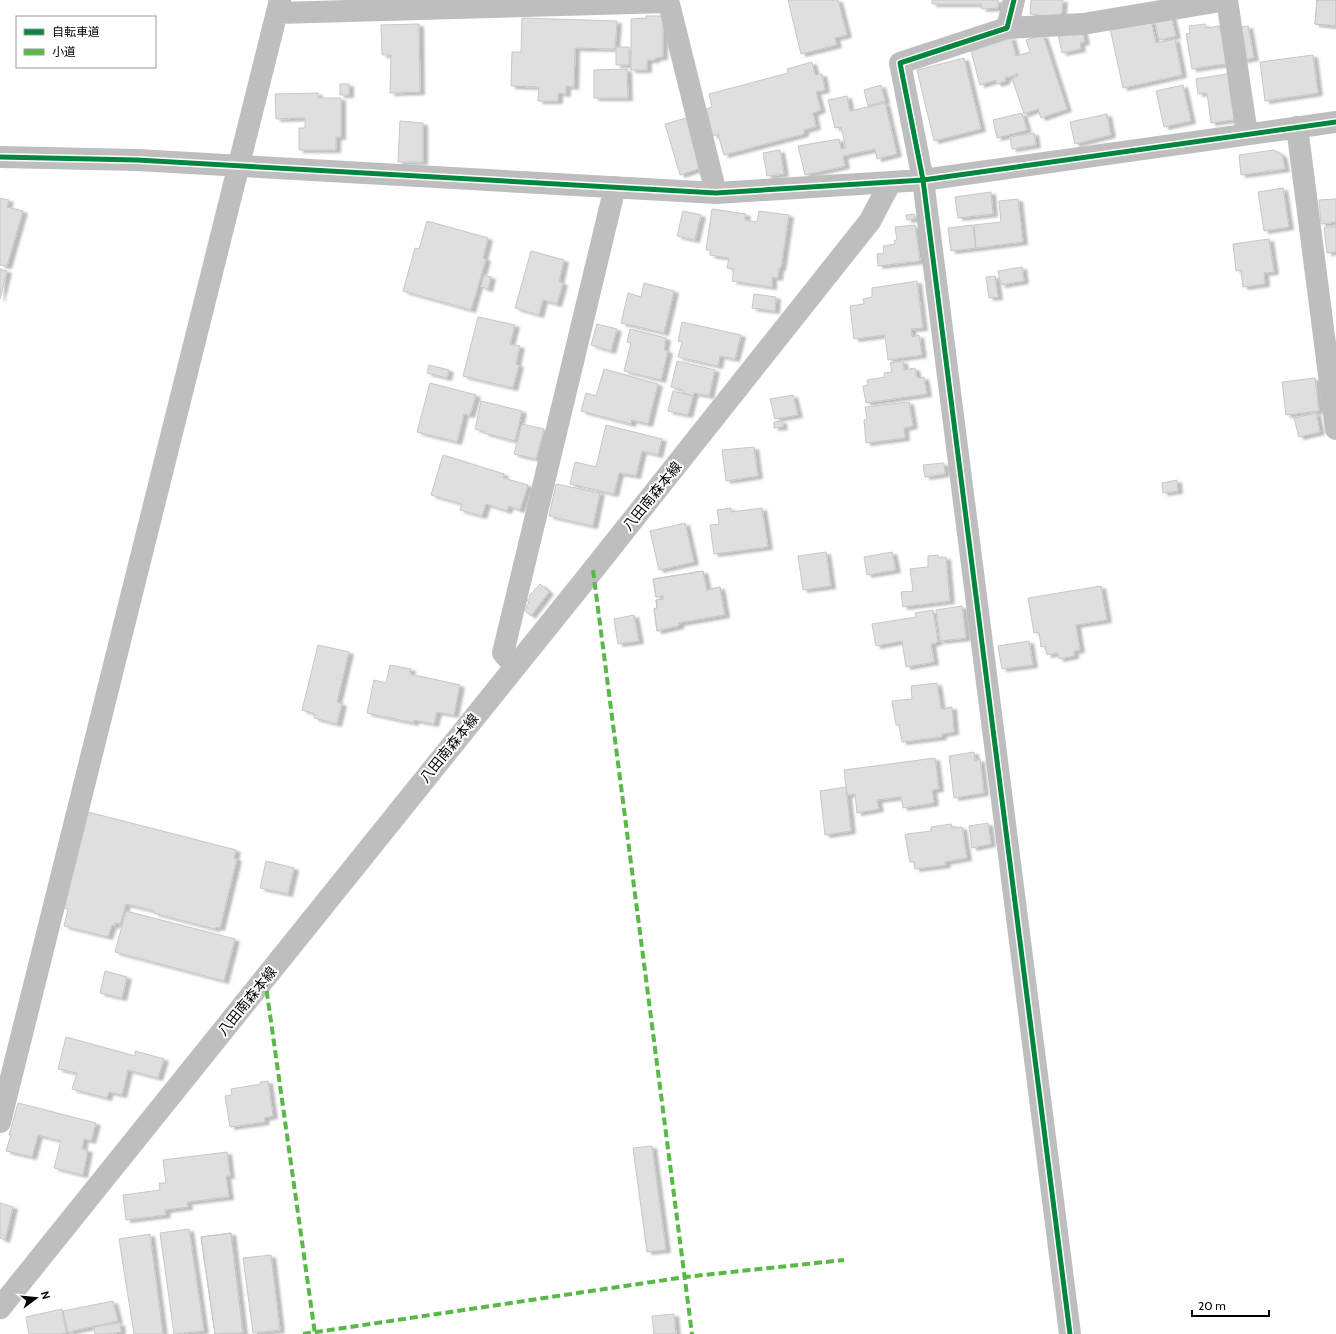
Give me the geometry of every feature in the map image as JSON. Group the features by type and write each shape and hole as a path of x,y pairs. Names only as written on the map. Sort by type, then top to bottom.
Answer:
{"street":[{"path":"1007,28 1014,0"},
{"path":"1070,1334 923,180 900,63 1007,28 1083,24 1227,0 1247,134"},
{"path":"0,1122 240,165 278,6 668,1 716,193"},
{"path":"0,157 137,160 240,165 716,193 923,180 1336,122"},
{"path":"1297,127 1336,429"},
{"name":"八田南森本線","path":"0,1308 870,221 890,183"},
{"path":"515,666 503,653 615,187"}],"building":[{"path":"788,0 838,0 847,35 835,38 837,45 801,54"},
{"path":"932,0 998,0 998,8 982,9 981,4 932,4"},
{"path":"1031,0 1063,0 1061,18 1030,14"},
{"path":"1317,0 1336,0 1336,26 1315,24"},
{"path":"1317,0 1336,0 1336,26 1315,24"},
{"path":"1171,15 1176,36 1159,40 1154,19"},
{"path":"646,16 663,16 663,57 655,58 655,60 647,60 647,70 631,70 631,19 646,18"},
{"path":"522,18 617,21 615,49 575,48 574,87 566,86 566,94 558,93 558,101 538,101 539,87 511,86 512,52 521,52"},
{"path":"1151,20 1156,43 1175,39 1182,75 1123,88 1110,28"},
{"path":"419,24 420,92 390,93 391,55 382,55 381,25"},
{"path":"1205,24 1206,28 1219,26 1231,63 1192,69 1186,34 1190,33 1189,26"},
{"path":"1248,26 1254,58 1243,60 1238,27"},
{"path":"1082,28 1085,42 1080,43 1081,49 1062,53 1058,34"},
{"path":"1043,35 1067,109 1041,118 1038,109 1024,114 1012,78 1018,76 1018,74 1005,78 1006,81 997,84 996,80 980,85 971,51 1011,37 1016,56 1030,52 1026,40"},
{"path":"616,47 629,47 629,65 616,65"},
{"path":"1313,55 1318,93 1265,101 1260,62"},
{"path":"964,58 981,129 934,141 917,70"},
{"path":"812,62 815,75 822,74 825,90 816,92 821,110 813,113 816,127 804,130 804,134 724,155 718,134 713,136 706,109 712,107 709,94 788,73 787,69"},
{"path":"627,69 628,98 594,98 594,70"},
{"path":"1233,73 1239,119 1211,123 1207,93 1198,94 1196,79"},
{"path":"340,84 349,84 349,95 340,95"},
{"path":"881,85 885,101 868,106 864,90"},
{"path":"1183,85 1191,121 1164,127 1156,91"},
{"path":"318,93 318,98 341,98 341,137 336,137 336,150 299,150 299,128 305,128 305,118 276,119 275,94"},
{"path":"847,96 850,111 885,103 897,154 877,159 875,149 843,156 845,166 805,175 798,146 839,139 841,149 846,148 841,127 835,128 828,100"},
{"path":"1022,113 1027,130 997,138 993,120"},
{"path":"1107,114 1111,135 1075,144 1070,122"},
{"path":"686,118 701,168 680,175 665,124"},
{"path":"400,121 423,123 423,162 398,162"},
{"path":"1034,133 1036,145 1012,149 1010,137"},
{"path":"780,150 784,174 767,176 763,153"},
{"path":"1274,150 1282,155 1285,169 1241,175 1239,155"},
{"path":"1283,188 1289,227 1264,231 1258,192"},
{"path":"991,192 993,214 958,218 955,197"},
{"path":"0,198 9,200 7,207 23,211 7,266 0,265"},
{"path":"1018,199 1023,242 976,248 974,225 1001,222 999,201"},
{"path":"1336,199 1336,222 1321,224 1319,200"},
{"path":"712,209 746,214 745,220 757,222 759,211 789,215 781,268 779,268 778,278 772,277 772,287 732,281 734,269 727,268 729,258 710,255 710,250 706,250"},
{"path":"683,211 701,215 695,240 677,236"},
{"path":"914,214 915,219 907,220 906,215"},
{"path":"427,221 488,238 483,258 486,259 471,310 403,291 415,248 419,249"},
{"path":"915,225 920,261 878,266 877,254 884,253 883,246 895,244 894,241 897,240 895,227"},
{"path":"973,225 976,248 951,251 948,228"},
{"path":"1336,226 1336,252 1327,253 1324,228"},
{"path":"1269,239 1274,272 1264,273 1265,284 1243,287 1241,270 1236,271 1233,244"},
{"path":"531,251 564,260 559,282 563,283 557,304 543,300 539,315 515,308"},
{"path":"1022,267 1024,281 1001,285 998,271"},
{"path":"0,269 7,271 0,299"},
{"path":"484,275 491,277 488,289 481,287"},
{"path":"995,276 998,297 989,298 986,277"},
{"path":"917,281 923,328 911,329 912,337 919,335 922,355 888,360 885,335 854,339 850,306 864,304 863,299 872,297 872,288"},
{"path":"644,283 674,291 664,333 621,323 628,293 641,297"},
{"path":"754,294 776,297 775,311 752,308"},
{"path":"478,317 515,325 510,344 520,346 516,364 519,365 513,388 463,376"},
{"path":"682,322 741,335 735,359 720,356 718,366 678,357 682,342 678,341"},
{"path":"597,324 617,329 611,351 591,345"},
{"path":"630,329 666,338 664,350 668,351 661,380 624,371 631,343 627,342"},
{"path":"677,361 715,370 709,396 694,393 693,396 683,393 683,390 671,387"},
{"path":"903,361 904,370 915,368 917,378 924,377 927,394 866,403 863,386 868,385 867,380 885,377 884,373 892,372 890,363"},
{"path":"429,365 449,370 447,378 427,373"},
{"path":"604,369 658,384 648,424 632,420 631,424 581,411 586,393 596,396"},
{"path":"1315,378 1319,411 1286,415 1282,382"},
{"path":"430,383 476,395 470,415 464,414 457,442 417,432"},
{"path":"673,391 693,396 688,415 668,411"},
{"path":"793,395 798,415 775,419 770,399"},
{"path":"481,401 522,411 515,441 484,433 484,431 475,429"},
{"path":"909,402 913,426 904,428 905,438 866,443 864,420 867,419 865,407"},
{"path":"1316,413 1320,432 1299,437 1294,418"},
{"path":"782,421 783,427 774,428 774,422"},
{"path":"522,424 544,429 536,459 514,454"},
{"path":"606,425 662,439 658,455 642,451 636,476 619,473 614,494 570,484 575,462 596,467"},
{"path":"754,447 758,476 726,481 722,450"},
{"path":"443,455 504,474 503,478 528,485 520,510 509,506 507,511 486,504 482,516 460,510 462,504 431,495"},
{"path":"944,463 945,474 925,477 923,465"},
{"path":"1177,480 1178,491 1163,493 1162,483"},
{"path":"556,484 600,493 593,526 549,516"},
{"path":"731,508 731,512 762,508 768,547 714,554 710,525 719,524 717,510"},
{"path":"685,523 694,562 659,570 650,531"},
{"path":"826,552 831,586 803,590 798,556"},
{"path":"892,552 896,570 867,575 864,557"},
{"path":"938,555 939,558 946,557 950,601 903,607 901,592 913,591 910,569 928,567 928,556"},
{"path":"703,571 707,590 720,587 725,615 679,623 679,626 657,631 654,609 657,608 656,600 663,599 663,596 656,597 653,579"},
{"path":"703,571 707,590 720,587 725,615 679,623 679,626 657,631 654,609 657,608 656,600 663,599 663,596 656,597 653,579"},
{"path":"540,584 549,592 531,616 524,610 527,607 525,606 529,603 527,600 530,598 529,596"},
{"path":"1101,586 1107,620 1076,625 1080,650 1074,651 1074,656 1059,659 1058,653 1047,655 1045,646 1041,647 1039,632 1034,633 1028,598"},
{"path":"962,606 966,638 940,641 936,610"},
{"path":"933,610 938,642 931,644 934,662 906,667 902,641 876,646 872,624 916,617 915,613"},
{"path":"634,615 639,641 618,644 614,619"},
{"path":"1029,641 1033,665 1002,669 998,646"},
{"path":"318,645 349,652 337,702 342,704 337,724 314,718 315,714 302,710"},
{"path":"390,665 411,669 410,674 460,685 454,715 437,712 434,724 414,720 414,723 367,713 374,680 386,683"},
{"path":"937,683 941,709 952,707 954,732 942,734 942,737 902,742 899,725 896,725 892,701 912,699 911,686"},
{"path":"974,752 975,761 980,759 984,793 954,798 949,756"},
{"path":"935,758 939,789 932,790 934,803 903,808 901,797 877,800 879,809 857,813 855,794 847,795 844,770"},
{"path":"846,787 851,831 825,835 820,791"},
{"path":"88,812 236,850 234,858 237,859 220,928 216,927 215,929 126,904 120,924 115,923 115,926 112,925 108,937 64,926 68,909 64,908"},
{"path":"988,823 991,844 972,848 969,826"},
{"path":"951,824 952,828 962,827 967,858 945,862 946,865 915,869 914,862 910,862 905,835 931,831 931,827"},
{"path":"266,861 294,868 288,894 260,888"},
{"path":"126,911 235,939 224,981 115,952"},
{"path":"105,971 127,977 122,998 100,993"},
{"path":"66,1037 135,1056 135,1051 164,1059 158,1078 128,1070 122,1095 109,1092 107,1098 72,1089 77,1073 58,1069"},
{"path":"268,1081 273,1116 264,1118 265,1122 230,1127 225,1096 232,1095 231,1089 261,1084 260,1082"},
{"path":"18,1103 96,1123 91,1141 84,1139 82,1149 88,1150 83,1175 54,1168 61,1141 38,1135 32,1157 6,1151"},
{"path":"652,1146 666,1250 647,1252 633,1148"},
{"path":"227,1152 230,1176 226,1176 229,1197 187,1202 188,1207 165,1210 166,1215 126,1220 123,1195 160,1190 159,1183 166,1183 163,1160"},
{"path":"0,1203 13,1207 5,1240 0,1238"},
{"path":"189,1229 204,1331 174,1334 160,1233"},
{"path":"231,1233 243,1333 215,1334 201,1237"},
{"path":"231,1233 243,1333 215,1334 201,1237"},
{"path":"150,1234 163,1334 134,1334 119,1239"},
{"path":"271,1255 280,1330 253,1333 243,1258"},
{"path":"113,1301 118,1321 68,1332 63,1311"},
{"path":"62,1309 66,1333 29,1334 26,1317"},
{"path":"674,1314 676,1334 654,1334 652,1316"},
{"path":"120,1323 121,1332 95,1334 94,1327"}],"marked path":[{"path":"593,570 692,1334"},
{"path":"265,979 315,1334"},
{"path":"303,1334 685,1277 844,1260"}],"cycle path":[{"path":"1014,0 1007,28 900,63 923,180 1070,1334"},
{"path":"0,157 137,160 716,193 923,180 1336,122"}]}
